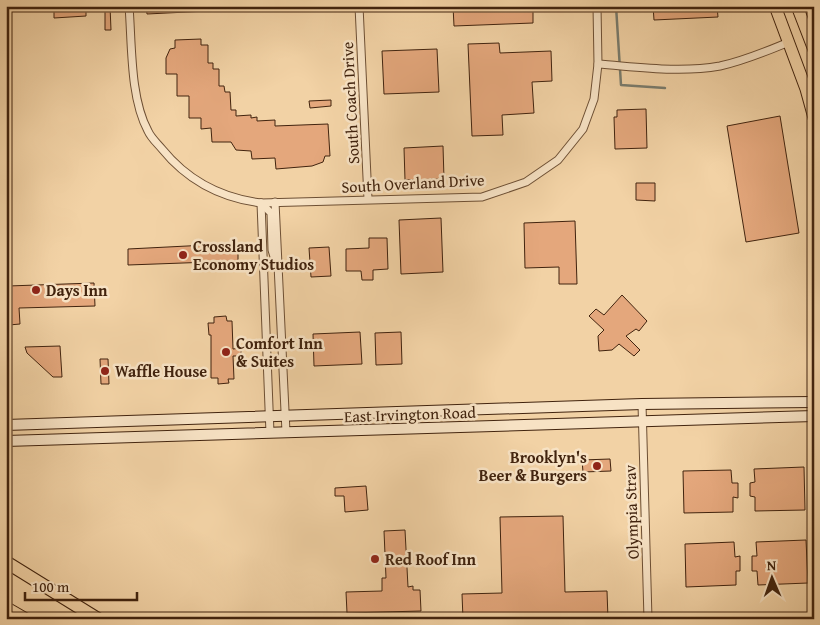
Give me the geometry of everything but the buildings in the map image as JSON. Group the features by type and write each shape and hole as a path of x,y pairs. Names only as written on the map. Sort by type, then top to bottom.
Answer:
{"highway":[{"path":"6,562 98,619"},
{"path":"6,608 23,618"}],"main road":[{"path":"775,6 790,42 814,118"},
{"path":"797,6 814,50"},
{"name":"East Irvington Road","path":"6,424 285,417 642,404 814,402"},
{"name":"East Irvington Road","path":"6,441 814,416"}],"street":[{"name":"South Overland Drive","path":"129,6 138,103 148,132 173,163 202,185 236,200 260,203 482,197 526,182 558,160 583,129 594,99 598,64 597,6"},
{"name":"South Coach Drive","path":"359,6 368,199"},
{"path":"598,64 664,69 701,68 738,61 790,42"},
{"path":"275,202 286,432"},
{"path":"260,203 271,212 272,250 278,271"},
{"path":"260,203 270,433"},
{"name":"Olympia Strav","path":"642,404 648,619"}],"waterway":[{"path":"616,6 621,85 665,88"}],"place":[{"name":"Crossland Economy Studios","path":"183,255"},
{"name":"Days Inn","path":"36,290"},
{"name":"Comfort Inn & Suites","path":"226,352"},
{"name":"Waffle House","path":"105,371"},
{"name":"Brooklyn's Beer & Burgers","path":"597,466"},
{"name":"Red Roof Inn","path":"375,559"}]}
